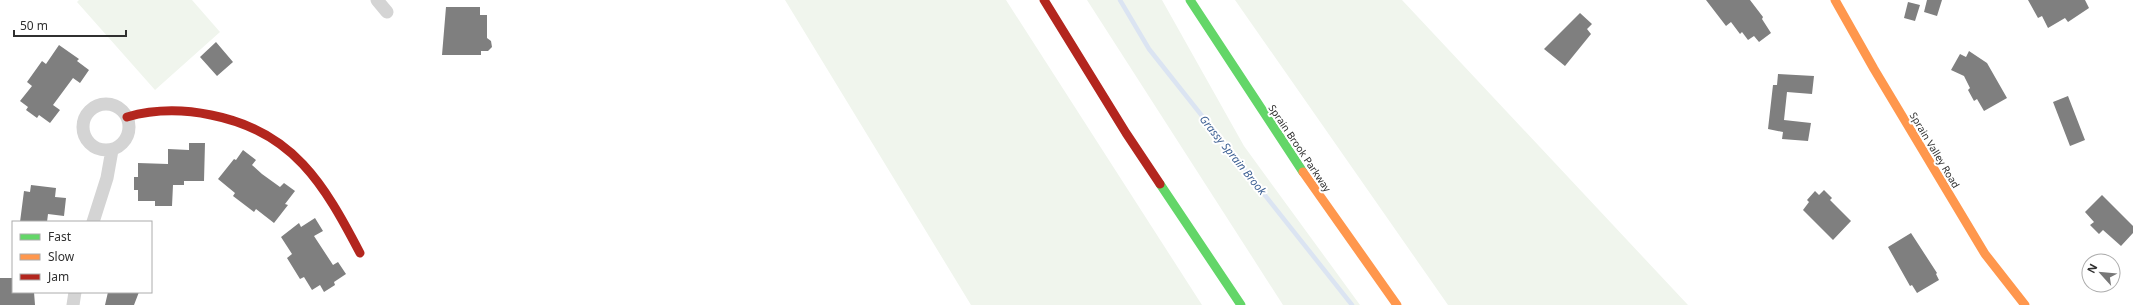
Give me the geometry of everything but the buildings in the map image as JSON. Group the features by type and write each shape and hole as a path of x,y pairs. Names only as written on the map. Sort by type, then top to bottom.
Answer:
{"main road":[{"path":"1044,0 1126,133 1241,305"},
{"name":"Sprain Brook Parkway","path":"1190,0 1298,165 1397,305"},
{"name":"Sprain Valley Road","path":"1835,0 1877,76 1985,254 2025,305"},
{"path":"127,117 150,110 171,109 225,116 263,130 283,143 324,190 340,213 360,253"}],"street":[{"path":"377,0 387,12"},
{"path":"100,105 115,106 127,117 129,124 127,137 123,143 112,150 100,150 89,144 84,137 83,121 87,114 100,105"},
{"path":"93,221 107,178 112,150"},
{"path":"73,305 75,293"}],"shaded area":[{"path":"79,0 192,0 220,32 155,90 77,2"},
{"path":"785,0 1006,0 1202,305 971,305"},
{"path":"1087,0 1162,0 1244,146 1360,305 1283,305"},
{"path":"1235,0 1402,0 1688,305 1448,305"}],"waterway":[{"name":"Grassy Sprain Brook","path":"1120,0 1149,49 1352,305"}],"traffic: fast":[{"path":"1190,0 1303,172"},
{"path":"1160,184 1241,305"}],"traffic: slow":[{"path":"1835,0 1874,69 1985,254 2025,305"},
{"path":"1303,172 1397,305"}],"traffic: jam":[{"path":"1044,0 1126,133 1160,184"},
{"path":"127,117 158,111 190,112 211,115 239,123 264,134 285,148 303,164 319,183 347,228 360,253"}]}
